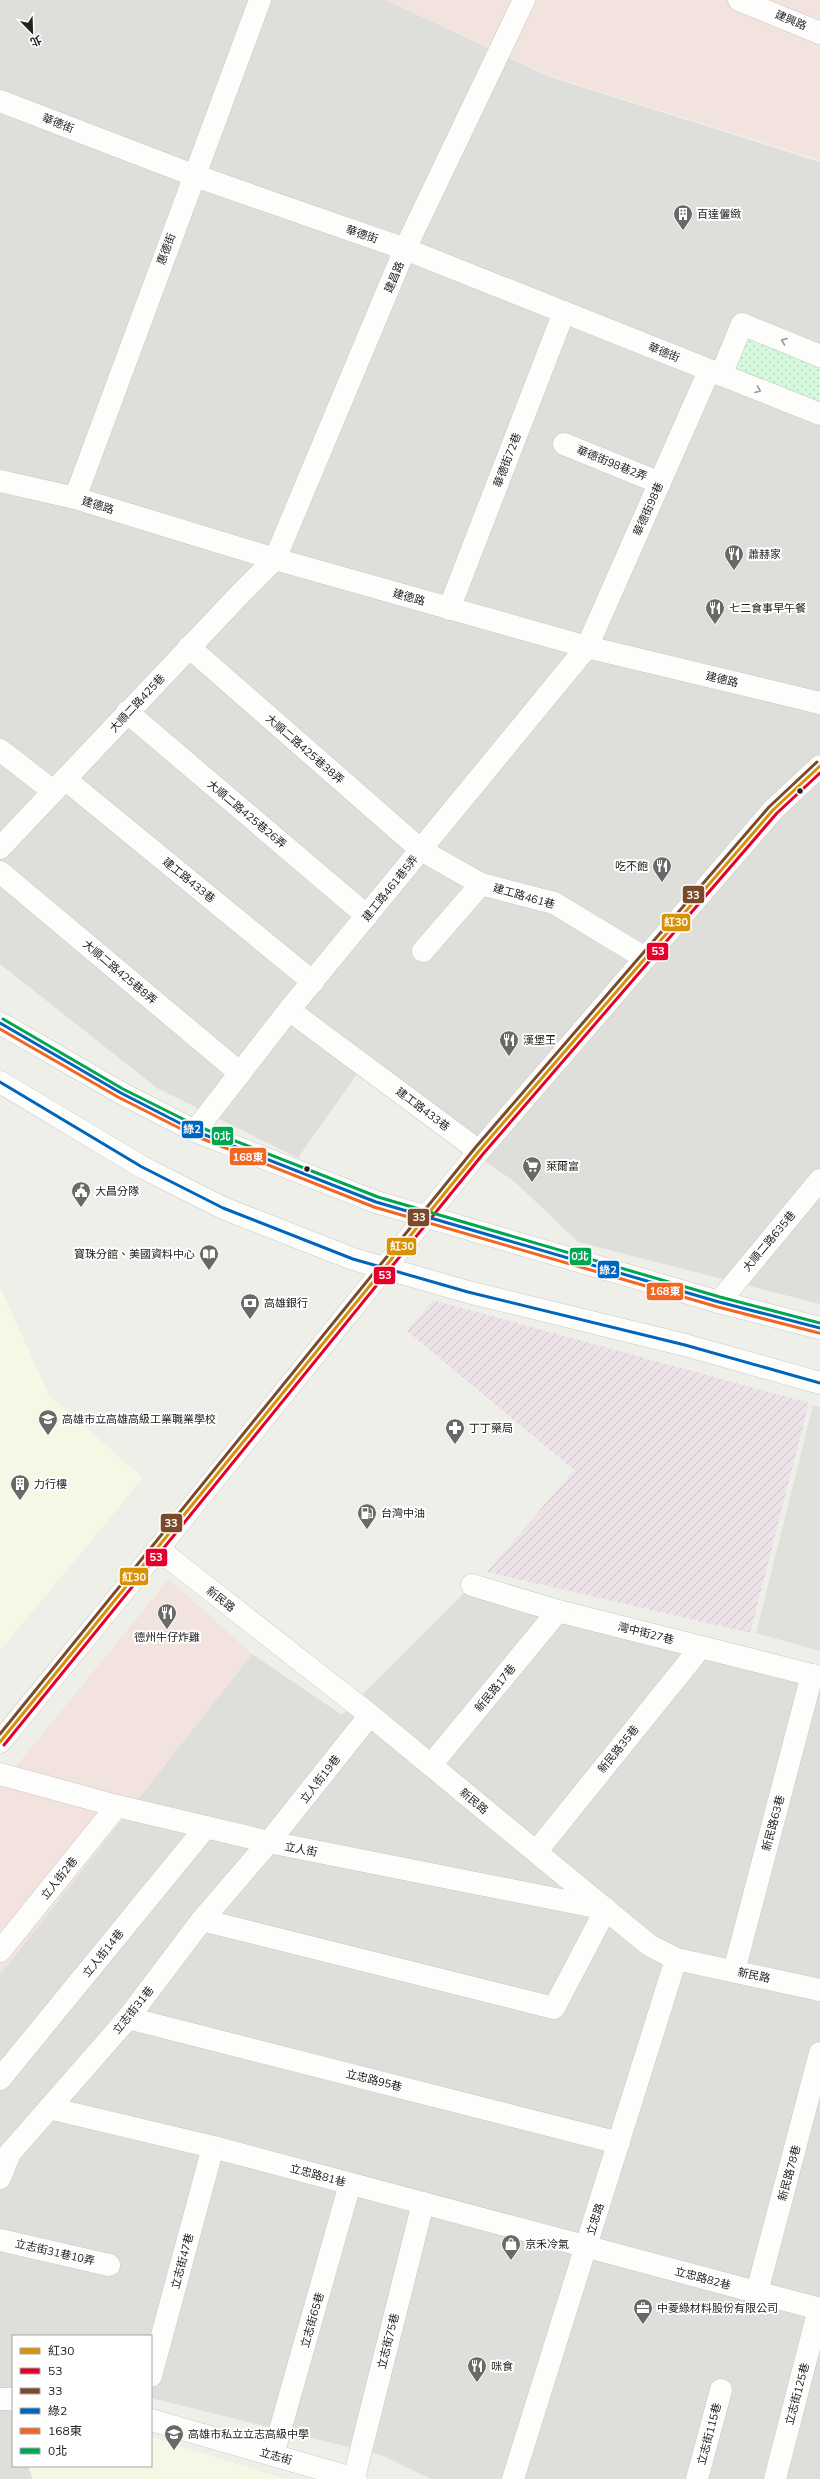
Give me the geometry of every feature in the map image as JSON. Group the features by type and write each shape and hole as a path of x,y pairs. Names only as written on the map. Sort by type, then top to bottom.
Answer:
{"street":[{"name":"惠德街","path":"75,498 193,175 260,0"},
{"name":"建昌路","path":"275,559 405,249 524,0"},
{"name":"建興路","path":"739,0 820,33"},
{"name":"華德街","path":"0,101 193,175 405,249 820,414"},
{"name":"華德街72巷","path":"449,609 564,312"},
{"path":"715,373 742,324 820,356"},
{"name":"華德街98巷","path":"587,647 660,483 715,373"},
{"name":"華德街98巷2弄","path":"564,444 660,483"},
{"name":"建德路","path":"0,481 75,498 275,559 587,647 820,703"},
{"name":"大順二路425巷","path":"0,848 189,647 275,559"},
{"name":"大順二路425巷38弄","path":"189,647 421,850"},
{"name":"建工路461巷5弄","path":"195,1131 289,1010 587,647"},
{"name":"大順二路425巷26弄","path":"128,712 367,916"},
{"name":"建工路433巷","path":"0,750 59,785 313,982"},
{"path":"0,1742 158,1549 479,1151 774,810 820,766"},
{"name":"建工路461巷","path":"421,850 481,884 554,903 645,958"},
{"name":"大順二路425巷8弄","path":"0,872 240,1073"},
{"path":"423,951 481,884"},
{"name":"建工路433巷","path":"289,1010 479,1151"},
{"path":"0,1023 121,1093 195,1131 376,1202 425,1218 493,1234 719,1302 820,1328"},
{"path":"0,1082 142,1167 223,1208 353,1259 468,1292 684,1346 820,1383"},
{"name":"大順二路635巷","path":"719,1302 820,1180"},
{"name":"新民路","path":"158,1549 370,1715 649,1945 676,1959 820,1990"},
{"name":"灣中街27巷","path":"472,1585 558,1611 816,1676"},
{"name":"新民路17巷","path":"431,1765 558,1611"},
{"name":"新民路35巷","path":"536,1852 701,1647"},
{"name":"新民路63巷","path":"734,1971 816,1676"},
{"name":"立人街19巷","path":"270,1842 370,1715"},
{"name":"立人街","path":"0,1774 117,1806 270,1842 606,1909"},
{"name":"立人街2巷","path":"0,1951 117,1806"},
{"name":"立人街14巷","path":"0,2079 206,1827"},
{"name":"立志街31巷","path":"0,2178 10,2153 128,2018 202,1920 270,1842"},
{"path":"202,1920 554,2008 606,1909"},
{"name":"立忠路","path":"513,2479 676,1959"},
{"name":"立忠路95巷","path":"128,2018 619,2143"},
{"name":"新民路78巷","path":"757,2292 820,2053"},
{"name":"立忠路81巷","path":"49,2108 213,2147 586,2247"},
{"name":"立志街47巷","path":"152,2372 213,2147"},
{"name":"立志街65巷","path":"273,2455 350,2184"},
{"name":"立志街75巷","path":"355,2479 422,2203"},
{"name":"立志街31巷10弄","path":"0,2240 109,2265"},
{"name":"立忠路82巷","path":"586,2247 820,2309"},
{"name":"立志街125巷","path":"775,2479 820,2309"},
{"name":"立志街115巷","path":"697,2479 721,2390"},
{"path":"0,2399 12,2399"},
{"name":"立志街","path":"152,2420 355,2479"}],"shaded area":[{"path":"0,0 386,0 550,77 820,162 820,1304 578,1242 515,1182 357,1074 298,1158 157,1088 0,964"},
{"path":"386,0 820,0 820,160 550,76"},
{"name":"高雄市立高雄高級工業職業學校","path":"0,1287 49,1395 143,1478 0,1651"},
{"path":"433,1300 809,1403 750,1633 487,1572 574,1470 407,1331"},
{"path":"813,1405 820,1407 820,1651 756,1633"},
{"path":"169,1579 252,1654 0,1975 0,1786"},
{"path":"466,1591 820,1683 820,2479 431,2479 381,2455 152,2398 152,2335 12,2335 12,2467 28,2467 33,2479 0,2479 0,1975 252,1654 342,1715"},
{"name":"高雄市私立立志高級中學","path":"152,2437 285,2479 33,2479 28,2467 152,2467"}],"green space":[{"path":"745,336 820,366 820,405 731,370"}],"transit line":[{"name":"33","path":"0,1734 475,1148 769,807 817,762"},
{"name":"紅30","path":"0,1742 479,1151 773,810 820,766"},
{"name":"53","path":"4,1745 483,1154 777,813 820,773"},
{"name":"0北","path":"3,1019 123,1089 197,1126 378,1197 720,1297 820,1323"},
{"name":"綠2","path":"0,1023 121,1093 195,1131 376,1202 719,1302 820,1328"},
{"name":"168東","path":"0,1029 118,1097 193,1135 374,1207 718,1307 819,1333"},
{"name":"綠2","path":"0,1082 142,1167 223,1208 353,1259 468,1292 685,1345 820,1383"}],"place":[{"name":"百達儷緻","path":"683,231"},
{"name":"蕭赫家","path":"734,571"},
{"name":"七二食事早午餐","path":"715,625"},
{"name":"吃不飽","path":"662,883"},
{"name":"漢堡王","path":"509,1057"},
{"name":"萊爾富","path":"532,1183"},
{"name":"大昌分隊","path":"81,1208"},
{"name":"寶珠分館、美國資料中心","path":"209,1271"},
{"name":"高雄銀行","path":"250,1320"},
{"name":"高雄市立高雄高級工業職業學校","path":"48,1436"},
{"name":"丁丁藥局","path":"455,1445"},
{"name":"力行樓","path":"20,1501"},
{"name":"台灣中油","path":"367,1530"},
{"name":"德州牛仔炸雞","path":"167,1630"},
{"name":"京禾冷氣","path":"511,2261"},
{"name":"中菱綠材料股份有限公司","path":"643,2325"},
{"name":"咪食","path":"477,2383"},
{"name":"高雄市私立立志高級中學","path":"174,2451"}]}
